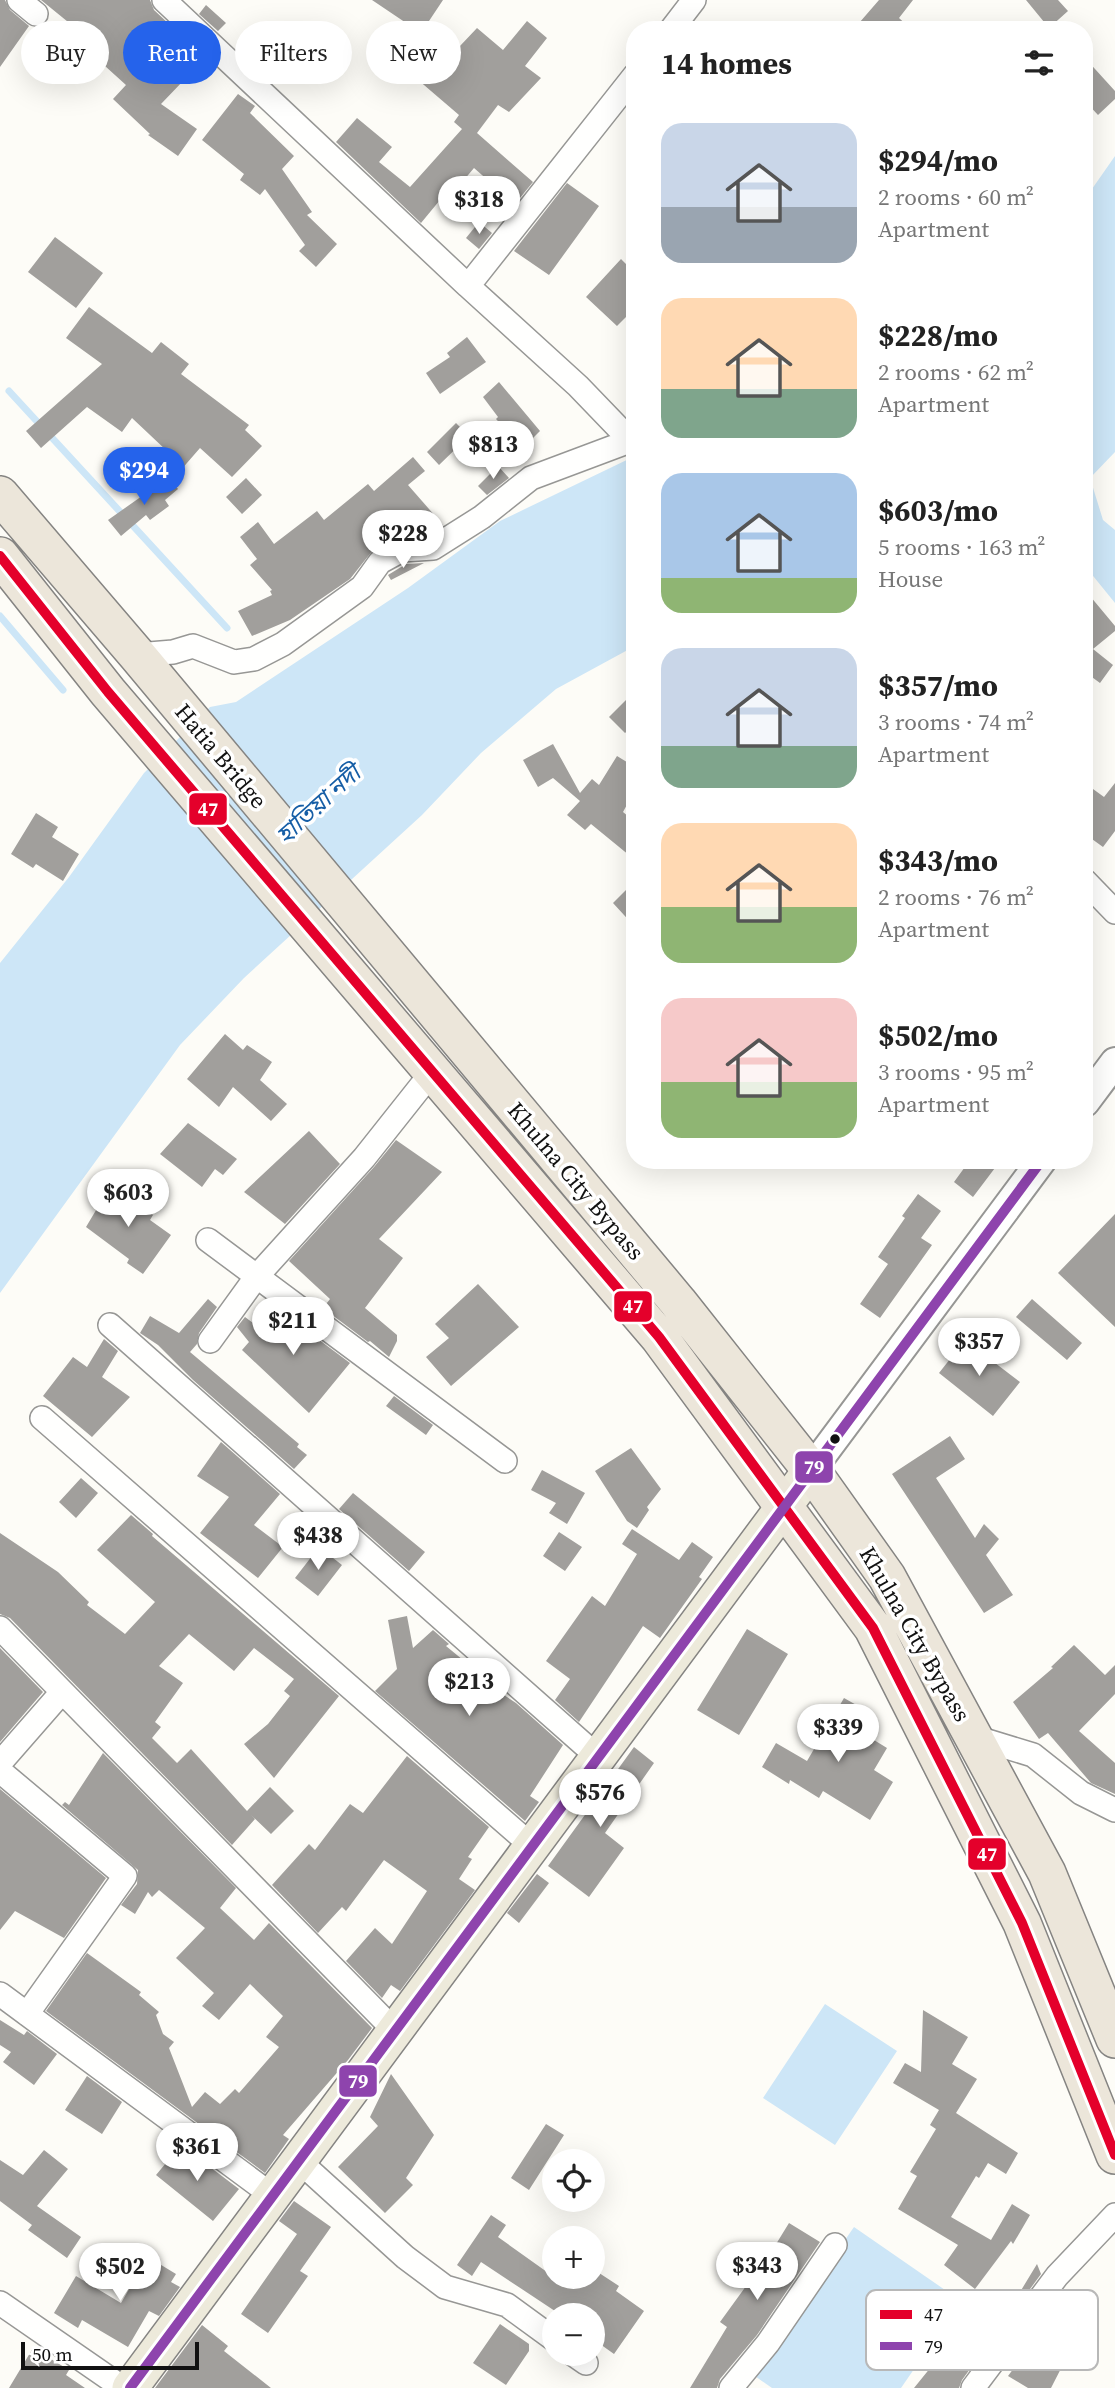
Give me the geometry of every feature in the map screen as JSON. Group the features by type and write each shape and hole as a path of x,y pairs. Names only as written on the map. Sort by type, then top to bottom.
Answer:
{"highway":[{"path":"0,495 141,659"},
{"name":"Hatia Bridge","path":"0,556 108,692 378,1007"},
{"name":"Hatia Bridge","path":"141,659 406,979"},
{"name":"Khulna City Bypass","path":"406,979 678,1302 811,1470 887,1577 1047,1873 1115,2039"},
{"name":"Khulna City Bypass","path":"378,1007 659,1338 873,1628 1022,1923 1115,2155"}],"main road":[{"path":"130,2388 811,1470"}],"street":[{"path":"164,0 626,433"},
{"path":"678,21 694,0"},
{"path":"468,286 626,86"},
{"path":"141,659 193,646 234,662 254,659 283,644 362,587 380,562 402,550 433,548 482,517 531,478 626,443"},
{"path":"1093,889 1115,912"},
{"path":"1093,1091 1115,1062"},
{"path":"210,1341 257,1276 364,1158 433,1071"},
{"path":"811,1470 1035,1169"},
{"path":"208,1240 505,1461"},
{"path":"110,1325 598,1757"},
{"path":"42,1418 532,1846"},
{"path":"0,1628 395,2031"},
{"path":"0,1763 62,1692"},
{"path":"974,1737 1033,1755 1081,1793 1115,1810"},
{"path":"0,1771 125,1876 27,2014"},
{"path":"0,1994 273,2196"},
{"path":"299,2161 405,2257 445,2287 508,2305 542,2330"},
{"path":"1046,2290 1115,2215"},
{"path":"732,2388 768,2343 835,2245"},
{"path":"0,2303 123,2388"},
{"path":"973,2388 986,2370"}],"water":[{"path":"1115,156 1115,452 1093,475 1093,188"},
{"name":"হাতিয়া নদী","path":"626,460 626,651 556,689 481,753 422,815 244,978 180,1045 0,1293 0,963 69,877 144,773 210,707 236,702 408,588 500,521"},
{"path":"1093,488 1103,520 1115,530 1115,603 1093,576"},
{"path":"825,2004 897,2051 835,2145 763,2098"},
{"path":"854,2227 945,2290 866,2290 866,2370 913,2370 901,2388 772,2388 752,2374"}],"building":[{"path":"0,0 5,0 10,10 23,21 21,37 0,67"},
{"path":"41,0 150,0 154,10 166,21 123,21 123,82 109,70 109,21 67,21"},
{"path":"372,0 443,0 429,21 403,21"},
{"path":"879,0 913,0 899,18 902,21 861,21"},
{"path":"1026,0 1058,0 1068,11 1057,21 1043,21"},
{"path":"206,5 226,23 221,28 221,21 207,21 199,14"},
{"path":"527,21 547,38 525,66 541,78 509,112 498,105 477,133 533,182 515,204 474,168 458,187 454,183 421,223 336,142 357,118 392,147 379,162 410,187 462,129 454,122 459,115 423,84 461,84 461,45 477,28 503,50"},
{"path":"1093,67 1115,91 1115,99 1098,115 1093,110"},
{"path":"180,84 161,104 197,129 178,156 148,135 150,134 113,99 126,85"},
{"path":"238,94 255,106 250,113 294,156 282,169 312,212 307,215 337,244 316,267 299,251 305,245 265,189 260,195 240,180 244,174 202,140"},
{"path":"567,183 599,206 549,275 514,251"},
{"path":"479,222 492,233 479,249 466,238"},
{"path":"55,237 103,273 76,308 28,272"},
{"path":"621,259 626,264 626,317 617,326 586,297"},
{"path":"89,307 152,353 161,342 189,364 181,374 249,425 245,430 262,446 232,477 200,448 180,471 162,456 167,451 132,418 122,432 87,407 41,448 26,431 102,364 66,338"},
{"path":"467,337 486,362 440,394 426,373 450,357 447,353"},
{"path":"499,382 540,431 523,448 496,419 498,417 483,397"},
{"path":"456,423 469,436 439,465 427,452"},
{"path":"413,457 425,471 408,485 443,525 429,534 396,537 373,550 350,579 290,620 252,636 238,611 272,595 272,590 250,565 257,559 240,537 258,522 274,544 317,511 324,520 368,484 374,491"},
{"path":"498,466 509,478 487,495 478,486"},
{"path":"169,477 178,489 165,500 169,506 150,520 146,515 121,536 108,520"},
{"path":"246,478 262,495 242,514 226,497"},
{"path":"424,563 391,580 388,575 406,564"},
{"path":"1093,600 1115,626 1115,631 1093,649"},
{"path":"1093,649 1113,665 1100,683 1093,678"},
{"path":"626,700 626,732 609,717"},
{"path":"553,744 580,793 592,779 599,785 617,756 626,762 626,806 623,812 626,814 626,853 591,824 585,830 567,815 580,801 553,778 538,787 523,760"},
{"path":"1115,783 1115,831 1103,847 1093,840 1093,789 1104,797"},
{"path":"36,813 58,827 52,837 79,854 63,881 36,864 33,868 11,854"},
{"path":"626,890 626,917 613,903"},
{"path":"225,1034 243,1050 247,1045 272,1062 260,1080 287,1104 271,1121 233,1087 219,1107 187,1079"},
{"path":"188,1123 237,1159 223,1175 215,1169 202,1187 160,1154"},
{"path":"309,1131 340,1164 285,1224 244,1192"},
{"path":"396,1140 442,1172 379,1239 403,1258 365,1308 397,1335 389,1357 323,1308 330,1299 289,1261"},
{"path":"963,1169 994,1169 973,1197 954,1182"},
{"path":"111,1185 153,1215 150,1220 171,1235 143,1274 127,1263 129,1259 86,1227"},
{"path":"918,1194 941,1211 921,1238 932,1245 880,1318 860,1304 888,1264 878,1257"},
{"path":"1115,1214 1115,1327 1058,1273"},
{"path":"478,1284 519,1327 451,1386 426,1357 449,1338 435,1324"},
{"path":"208,1299 217,1307 190,1352 299,1444 297,1447 307,1455 294,1469 193,1380 158,1345 140,1333 150,1316 179,1333"},
{"path":"1032,1299 1082,1343 1067,1360 1016,1317"},
{"path":"274,1306 350,1363 309,1413 242,1350 249,1342 237,1327 245,1317 257,1326"},
{"path":"104,1339 118,1351 102,1377 130,1397 92,1437 43,1396 73,1357 87,1367"},
{"path":"965,1340 1020,1382 993,1416 939,1373"},
{"path":"394,1396 433,1425 426,1435 386,1406"},
{"path":"950,1436 965,1459 936,1478 975,1538 984,1524 999,1539 986,1555 1013,1595 984,1613 892,1474"},
{"path":"221,1442 280,1494 254,1525 283,1547 258,1578 200,1533 229,1497 197,1476"},
{"path":"631,1448 661,1489 647,1507 649,1510 637,1528 627,1521 595,1471"},
{"path":"542,1470 585,1493 567,1524 549,1513 556,1503 531,1490"},
{"path":"81,1478 98,1493 76,1518 59,1502"},
{"path":"353,1493 425,1552 409,1571 339,1509"},
{"path":"131,1515 339,1696 274,1778 244,1744 268,1724 290,1696 284,1691 294,1679 254,1648 234,1671 189,1634 159,1666 183,1683 155,1722 161,1727 152,1738 177,1763 191,1749 247,1811 270,1787 294,1811 271,1834 251,1815 255,1819 232,1845 10,1618 0,1614 0,1533 58,1572 89,1602 87,1605 125,1634 155,1602 97,1550"},
{"path":"632,1529 679,1560 692,1542 713,1557 699,1577 702,1579 660,1638 643,1626 579,1722 555,1700 570,1679 546,1661 592,1596 605,1606 637,1554 622,1544"},
{"path":"559,1532 582,1547 565,1571 543,1556"},
{"path":"319,1547 342,1565 318,1596 295,1578"},
{"path":"407,1616 413,1648 433,1630 449,1644 446,1646 491,1683 489,1685 516,1703 563,1745 530,1796 539,1802 525,1821 375,1691 397,1669 388,1620"},
{"path":"747,1629 788,1654 739,1735 697,1710"},
{"path":"1074,1645 1105,1675 1115,1665 1115,1694 1079,1731 1115,1763 1115,1794 1091,1783 1048,1733 1039,1739 1013,1702 1053,1668 1051,1667"},
{"path":"0,1648 43,1692 0,1742"},
{"path":"844,1698 867,1711 856,1729 887,1748 874,1770 893,1782 870,1820 823,1791 819,1798 762,1767 776,1743 807,1761"},
{"path":"634,1747 654,1763 605,1833 624,1848 589,1897 548,1866"},
{"path":"103,1753 236,1888 220,1908 254,1940 269,1923 372,2028 283,2135 289,2139 265,2173 46,2011 87,1953 141,1992 139,1995 159,2012 156,2015 163,2034 174,2042 169,2048 192,2107 205,2092 220,2104 235,2089 239,2093 279,2047 266,2037 283,2016 250,1984 219,2020 202,2006 214,1993 176,1958 205,1928 159,1890 152,1897 148,1892 135,1914 121,1905 137,1884 138,1870 62,1805 65,1802 69,1805"},
{"path":"407,1756 489,1827 468,1857 472,1859 459,1879 475,1890 400,1991 391,1985 382,1998 346,1961 375,1928 392,1944 427,1891 384,1860 346,1911 342,1907 318,1933 272,1885 309,1844 315,1850 350,1804 363,1813"},
{"path":"0,1789 106,1878 64,1938 15,1911 0,1930"},
{"path":"537,1874 549,1883 519,1923 507,1913"},
{"path":"923,2010 968,2037 952,2064 977,2079 956,2113 1018,2153 1006,2174 988,2163 979,2178 976,2176 951,2217 991,2240 1012,2204 1030,2215 1013,2244 1011,2241 975,2289 944,2265 958,2245 898,2209 917,2176 910,2172 936,2129 930,2125 939,2110 893,2083 905,2063 921,2072"},
{"path":"0,2020 24,2035 27,2031 57,2054 34,2085 3,2062 11,2052 0,2045"},
{"path":"391,2074 434,2135 406,2178 413,2185 385,2213 338,2167 378,2126 370,2117"},
{"path":"87,2076 122,2102 102,2134 65,2110"},
{"path":"546,2124 564,2135 555,2149 542,2149 542,2170 529,2190 511,2178"},
{"path":"181,2145 239,2189 213,2221 156,2175"},
{"path":"44,2150 68,2169 37,2206 81,2237 67,2258 28,2230 32,2225 0,2201 0,2160 23,2175"},
{"path":"294,2201 331,2227 300,2271 308,2276 268,2333 241,2314 297,2234 279,2221"},
{"path":"491,2215 506,2225 498,2237 542,2268 542,2289 605,2289 605,2277 619,2286 616,2291 644,2311 614,2354 605,2348 605,2303 543,2303 481,2262 472,2276 457,2265"},
{"path":"789,2223 820,2242 757,2335 720,2379 717,2388 690,2388 727,2327 720,2322 749,2282 745,2280 760,2258 765,2262"},
{"path":"148,2257 176,2274 171,2282 180,2287 159,2316 149,2311 128,2347 82,2320 78,2328 54,2313 76,2276 121,2303"},
{"path":"1037,2264 1041,2274 1029,2290 1021,2290"},
{"path":"500,2324 529,2344 529,2351 506,2385 473,2363"},
{"path":"202,2325 228,2346 224,2351 271,2388 155,2388"},
{"path":"33,2348 69,2370 66,2375 85,2388 9,2388"},
{"path":"929,2370 969,2370 959,2388 914,2388"},
{"path":"1012,2370 1060,2370 1051,2388 1028,2388 1008,2376"}],"waterway":[{"path":"9,391 227,628"},
{"path":"0,616 63,690"}],"transit line":[{"name":"47","path":"0,556 108,692 659,1337 873,1628 1022,1923 1115,2155"},
{"name":"79","path":"130,2388 1035,1169"}]}
